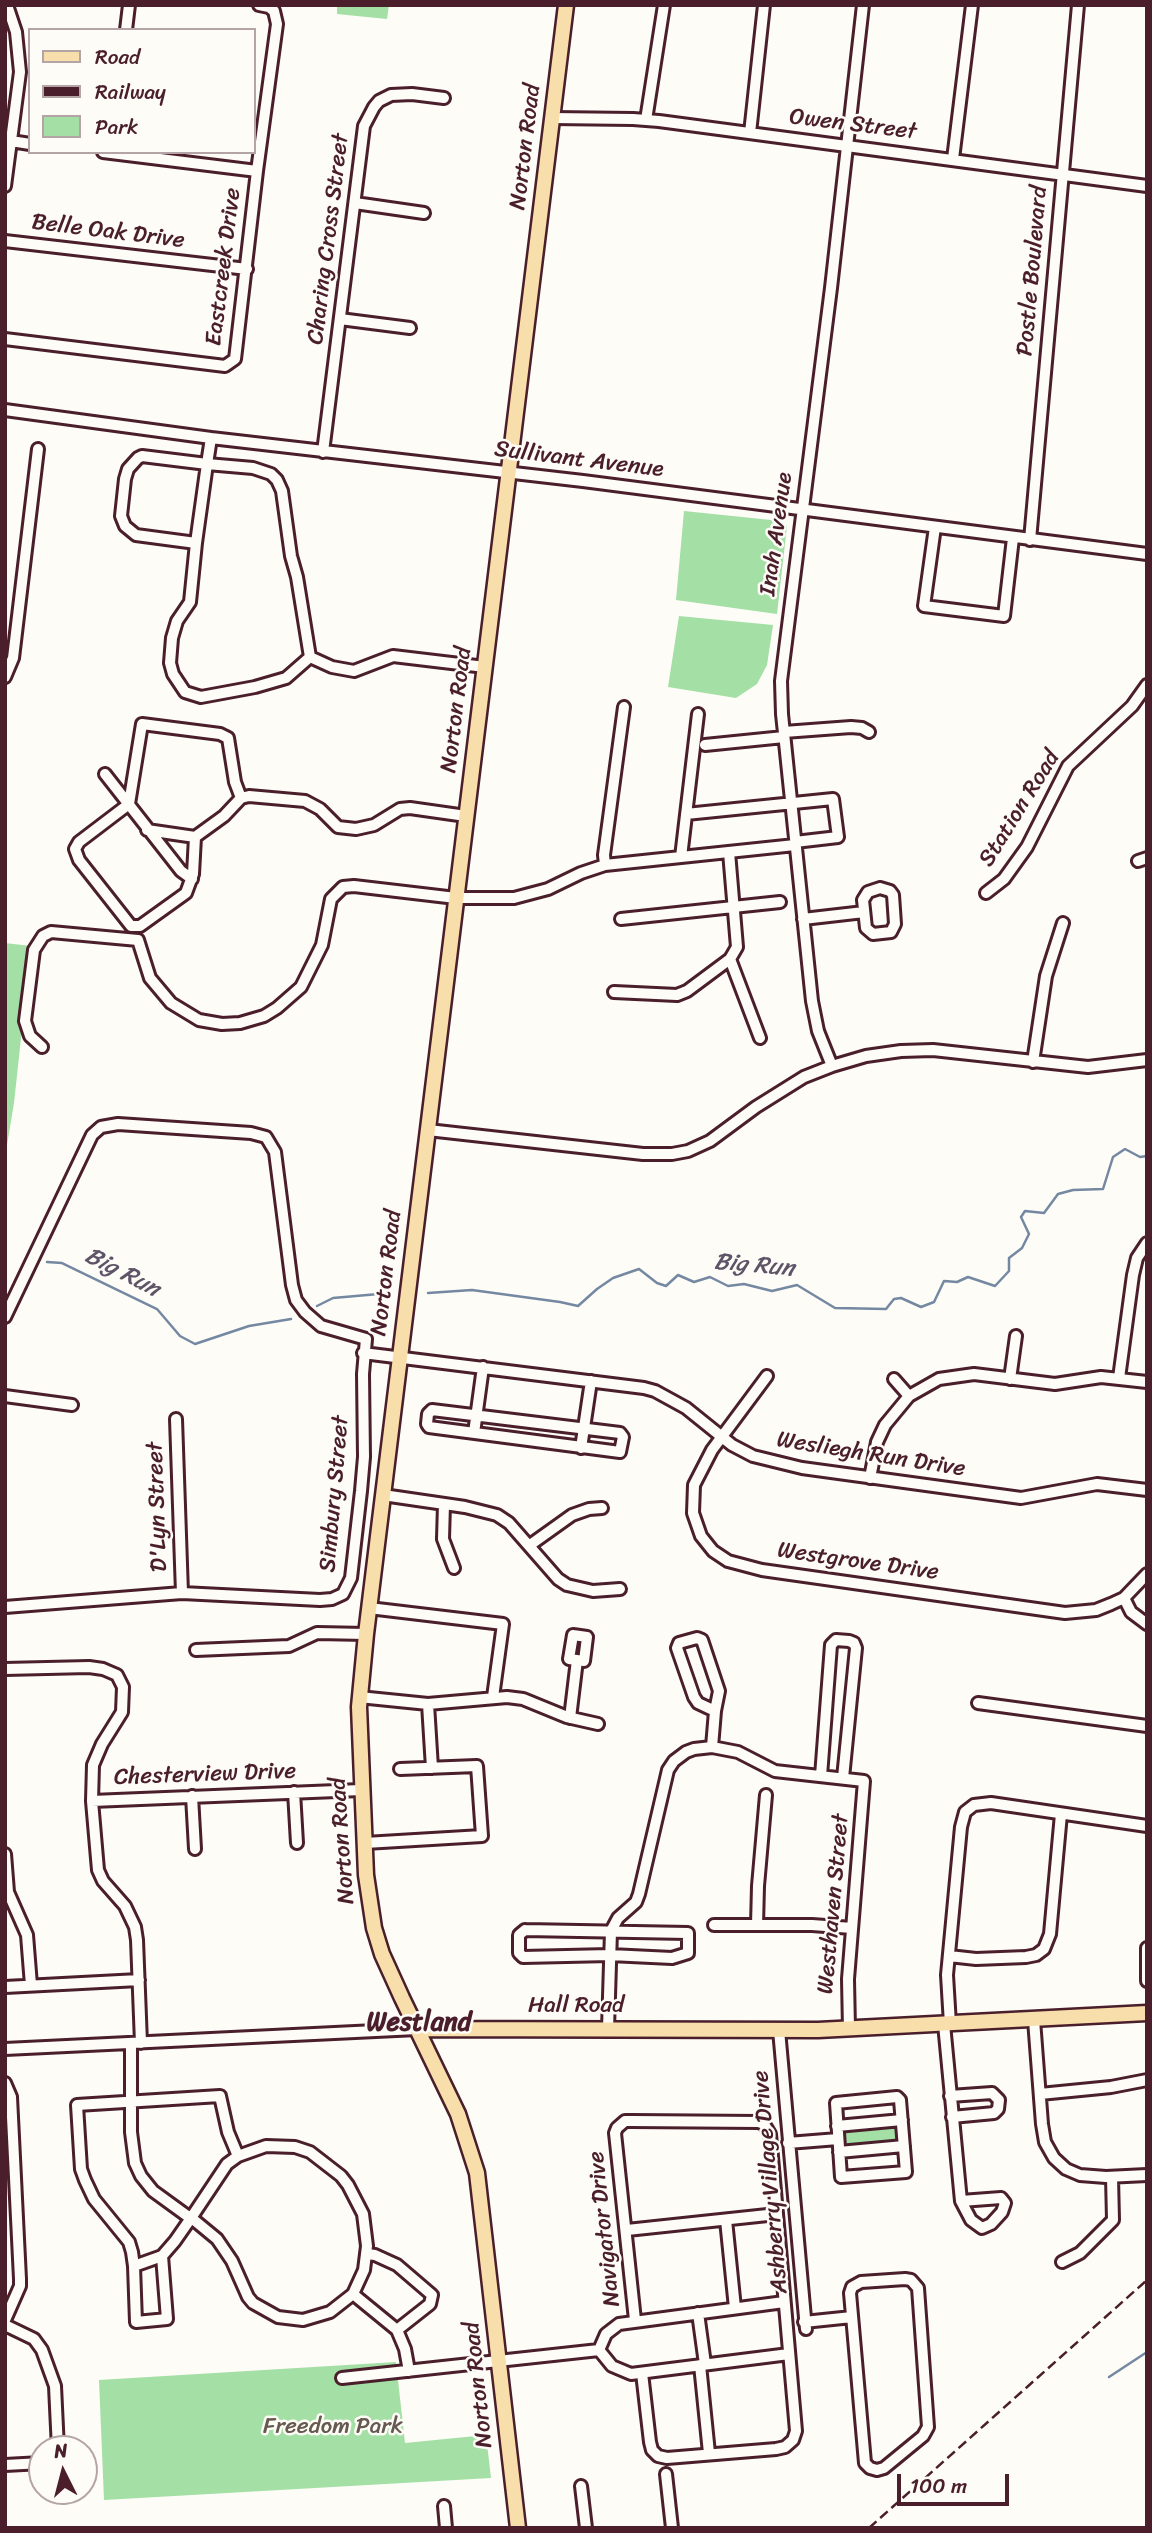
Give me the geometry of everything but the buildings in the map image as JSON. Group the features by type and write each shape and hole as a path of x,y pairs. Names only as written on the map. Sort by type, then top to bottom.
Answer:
{"main road":[{"name":"Norton Road","path":"517,2528 475,2164 458,2114 377,1940 372,1916 365,1843 359,1697 566,5"},
{"name":"Hall Road","path":"417,2029 849,2029 1147,2013"}],"street":[{"path":"5,186 19,87 20,58 16,32 7,5"},
{"path":"126,28 129,5"},
{"name":"Eastcreek Drive","path":"5,339 225,366 233,363 277,24 274,11 259,5"},
{"path":"646,120 664,5"},
{"path":"750,133 764,5"},
{"name":"Inah Avenue","path":"832,1066 818,1031 812,1001 780,696 781,667 863,5"},
{"path":"953,159 972,5"},
{"name":"Postle Boulevard","path":"1030,540 1078,5"},
{"name":"Charing Cross Street","path":"323,452 364,126 373,107 391,95 412,94 444,98"},
{"name":"Owen Street","path":"552,118 646,120 1147,186"},
{"path":"11,141 28,144"},
{"path":"119,154 257,171"},
{"path":"355,203 424,213"},
{"name":"Belle Oak Drive","path":"5,241 247,269"},
{"path":"340,319 410,328"},
{"name":"Sullivant Avenue","path":"5,410 1147,554"},
{"path":"211,438 190,602 177,621 172,638 170,663 179,684 185,692 194,696 255,687 286,678 310,657"},
{"path":"5,677 13,658 38,449"},
{"path":"196,543 149,537 129,531 121,522 125,480 128,468 133,462 142,456 253,468 271,474 277,480 282,491 310,657"},
{"path":"934,527 924,606 1004,616 1013,538"},
{"path":"310,657 332,667 354,671 393,656 485,667"},
{"name":"Station Road","path":"986,893 1004,880 1027,846 1069,766 1132,706 1147,685"},
{"path":"605,865 604,855 624,708"},
{"path":"681,857 698,714"},
{"path":"195,836 191,879 186,893 135,927 128,923 79,860 75,849 79,842 129,804 142,724 220,734 228,738 240,798"},
{"path":"705,745 851,727 869,732"},
{"path":"105,774 181,871 191,879"},
{"path":"148,830 195,836 224,816 240,798 249,796 305,801 320,809 338,827 356,829 374,825 400,809 466,816"},
{"path":"41,1047 30,1036 25,1021 34,950 43,936 51,932 138,940 149,978 171,1003 199,1020 222,1024 240,1023 264,1016 301,986 322,945 331,899 338,890 354,886 456,898 507,899 526,896 605,865 838,837 834,799 686,814"},
{"path":"614,992 677,995 687,991 730,960 737,947 729,852"},
{"path":"880,888 890,891 893,895 894,929 887,934 873,934 866,928 864,912 863,900 868,892 880,888"},
{"path":"621,919 780,902"},
{"path":"803,919 864,912"},
{"path":"1033,1062 1045,976 1063,923"},
{"path":"730,960 760,1038"},
{"path":"428,1130 643,1154 681,1153 710,1141 804,1077 832,1066 883,1053 933,1050 1088,1068 1147,1060"},
{"path":"5,1317 92,1135 100,1127 118,1124 251,1133 266,1137 275,1152 296,1300 321,1326 366,1339 363,1353"},
{"path":"1119,1378 1133,1275 1137,1258 1147,1243"},
{"path":"1010,1379 1016,1336"},
{"name":"Wesliegh Run Drive","path":"363,1353 655,1391 686,1408 722,1438 753,1456 776,1463 1021,1497 1097,1484 1147,1490"},
{"name":"Simbury Street","path":"182,1593 320,1600 343,1594 351,1578 362,1479 363,1353"},
{"path":"474,1433 483,1367"},
{"path":"870,1478 877,1442 885,1425 909,1396 939,1379 974,1374 1055,1384 1101,1377 1147,1382"},
{"name":"Westgrove Drive","path":"766,1376 702,1468 694,1485 692,1499 701,1535 713,1551 728,1561 762,1570 1065,1613 1096,1610 1124,1598"},
{"path":"894,1380 909,1396"},
{"path":"581,1448 591,1381"},
{"path":"5,1396 72,1405"},
{"path":"432,1410 477,1415 621,1433 623,1437 620,1452 429,1427 427,1424 432,1410"},
{"name":"D'Lyn Street","path":"176,1419 182,1593"},
{"path":"383,1495 497,1515 509,1523 530,1545 551,1573 567,1584 593,1591 620,1589"},
{"path":"444,1504 443,1539 454,1568"},
{"path":"530,1545 572,1515 602,1508"},
{"path":"1147,1574 1124,1598 1131,1612 1147,1624"},
{"path":"5,1607 182,1593"},
{"path":"369,1608 503,1624 493,1697"},
{"path":"197,1650 289,1646 317,1633 366,1633"},
{"path":"712,1747 719,1690 702,1640 697,1638 679,1643 677,1648 694,1697 698,1703 715,1711"},
{"path":"608,2029 610,1932 618,1918 635,1902 639,1894 670,1766 686,1752 712,1747 738,1752 775,1771 821,1776 843,1778 856,1648 854,1643 849,1641 836,1640 831,1645 821,1776"},
{"path":"570,1718 577,1660"},
{"path":"5,1670 89,1667 103,1669 117,1675 123,1688 122,1712 102,1744 93,1765 92,1801 98,1870 103,1881 131,1917 137,1940 139,1980 131,2101 132,2146 141,2176 153,2191 191,2218 217,2239 232,2261 247,2297 268,2313 303,2320 340,2305 353,2294 364,2270 367,2254 366,2229 356,2199 341,2176 323,2161 310,2152 295,2147 276,2145 255,2148 227,2164 191,2218 162,2256 134,2266"},
{"path":"359,1697 429,1704 493,1697 523,1699 570,1718 598,1724"},
{"path":"978,1703 1147,1726"},
{"path":"429,1704 432,1768"},
{"path":"365,1843 482,1836 477,1766 400,1769"},
{"name":"Westhaven Street","path":"843,1778 864,1781 847,1999 849,2029"},
{"name":"Chesterview Drive","path":"92,1801 362,1790"},
{"path":"294,1792 297,1843"},
{"path":"757,1925 766,1795"},
{"path":"192,1796 195,1849"},
{"path":"961,2201 950,2096 947,1985 963,1817 969,1808 979,1803 991,1803 1147,1826"},
{"path":"949,1956 976,1959 1026,1957 1036,1955 1044,1949 1050,1934 1061,1814"},
{"path":"5,1854 8,1892 24,1927 28,1944 31,1985"},
{"path":"714,1924 852,1928"},
{"path":"525,1930 610,1932 688,1933 688,1953 681,1957 519,1954 519,1935 525,1930"},
{"path":"1147,1948 1147,1981"},
{"path":"5,1987 139,1980"},
{"path":"1034,2020 1045,2142 1055,2158 1066,2169 1080,2175 1147,2175"},
{"name":"Hall Road","path":"5,2049 417,2029"},
{"name":"Ashberry Village Drive","path":"779,2030 805,2325 852,2317"},
{"path":"1040,2094 1111,2087 1147,2080"},
{"path":"5,2083 11,2097 20,2279 20,2286 5,2323 34,2339 42,2350 55,2386 57,2435"},
{"path":"950,2096 992,2093 999,2100 998,2109 993,2113 952,2117"},
{"path":"162,2256 167,2319 136,2322 134,2266 129,2242 94,2199 81,2169 77,2105 220,2095 228,2132 238,2156"},
{"path":"899,2098 907,2170 842,2178 837,2126 836,2103 899,2098"},
{"name":"Navigator Drive","path":"635,2320 615,2133 620,2124 631,2120 764,2124 770,2134 796,2431 793,2440 785,2447 709,2453"},
{"path":"837,2126 902,2120"},
{"path":"788,2143 838,2139"},
{"path":"839,2152 904,2146"},
{"path":"1062,2262 1080,2253 1113,2220 1112,2177"},
{"path":"627,2230 777,2214"},
{"path":"726,2220 735,2308"},
{"path":"367,2254 397,2265 432,2295 430,2304 397,2330"},
{"path":"905,2279 911,2280 918,2288 928,2427 923,2436 884,2468 877,2470 864,2463 852,2317 850,2293 856,2284 905,2279"},
{"path":"353,2294 397,2330 405,2349 409,2371"},
{"path":"599,2350 606,2334 614,2326 635,2320 784,2302"},
{"path":"642,2373 652,2450 658,2456 667,2458 709,2453 698,2313"},
{"path":"342,2378 599,2350"},
{"path":"599,2350 612,2366 631,2374 789,2354"},
{"path":"5,2465 28,2464"},
{"path":"666,2474 672,2528"},
{"path":"581,2486 586,2528"},
{"path":"444,2506 446,2528"}],"green space":[{"path":"337,5 389,5 387,19 337,14"},
{"path":"684,511 781,521 787,526 777,614 676,600"},
{"path":"679,616 773,625 767,665 757,684 736,698 668,687"},
{"path":"5,943 31,946 14,1103 5,1157"},
{"path":"893,2125 898,2129 898,2138 894,2142 850,2146 845,2142 844,2135 850,2129"},
{"name":"Freedom Park","path":"396,2362 405,2443 486,2435 491,2478 104,2500 99,2380"}],"waterway":[{"name":"Big Run","path":"428,1293 472,1290 578,1306 613,1278 639,1269 657,1283 666,1286 678,1275 694,1282 710,1277 728,1286 744,1284 772,1291 797,1285 835,1308 886,1309 894,1299 901,1298 921,1307 934,1302 944,1281 957,1282 968,1277 995,1286 1009,1271 1009,1258 1022,1248 1029,1234 1021,1217 1025,1211 1044,1213 1058,1194 1073,1190 1103,1189 1113,1157 1125,1149 1140,1157 1147,1156"},
{"name":"Big Run","path":"47,1262 62,1263 157,1309 180,1336 195,1344 249,1326 291,1319"},
{"name":"Big Run","path":"317,1306 333,1298 390,1293"},
{"path":"1109,2377 1147,2352"}],"railway":[{"path":"869,2528 1147,2280"}],"district":[{"name":"Westland","path":"419,2023"}]}
